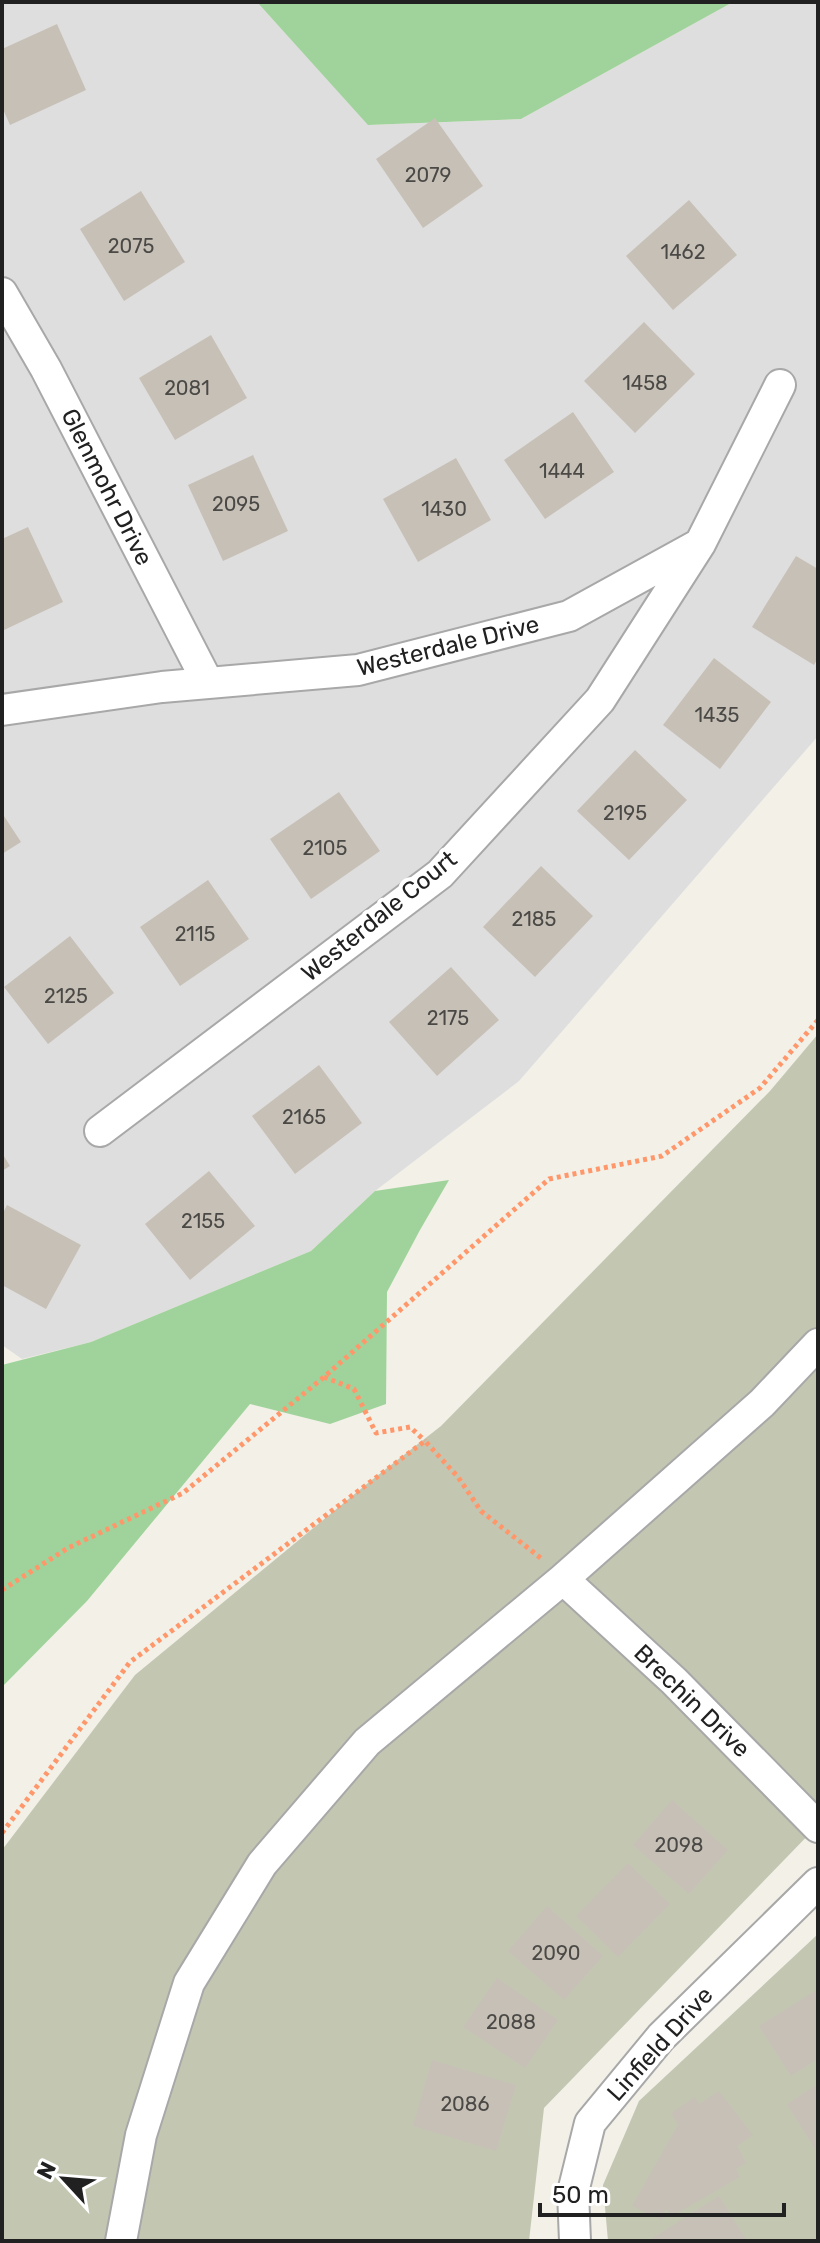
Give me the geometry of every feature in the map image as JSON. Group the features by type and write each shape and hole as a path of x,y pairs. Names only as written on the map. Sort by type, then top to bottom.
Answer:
{"street":[{"name":"Glenmohr Drive","path":"2,293 46,369 208,683"},
{"path":"700,544 780,385"},
{"name":"Westerdale Drive","path":"2,710 162,687 358,670 569,616 700,544"},
{"name":"Westerdale Court","path":"100,1131 440,874 600,700 700,544"},
{"path":"121,2241 141,2135 189,1983 262,1864 367,1742 563,1579 762,1403 818,1344"},
{"name":"Brechin Drive","path":"563,1579 674,1681 818,1827"},
{"name":"Linfield Drive","path":"575,2241 573,2192 590,2123 661,2037 818,1883"}],"path":[{"path":"2,1590 68,1548 183,1493 324,1377 549,1179 662,1156 760,1088 818,1020"},
{"path":"324,1377 354,1389 376,1433 410,1427 458,1477 481,1511 563,1579"},
{"path":"2,1833 130,1662 425,1441"}],"shaded area":[{"path":"2,2 257,2 369,125 521,119 733,2 818,2 818,736 519,1081 375,1191 311,1251 91,1342 22,1359 2,1345"},
{"path":"818,1034 818,1825 544,2108 529,2241 2,2241 2,1850 135,1675 441,1426 770,1091"},
{"path":"818,1934 818,2241 608,2241 603,2185 639,2101"}],"green space":[{"path":"257,2 733,2 521,119 368,125"},
{"path":"449,1180 387,1292 386,1404 330,1424 250,1404 87,1601 2,1687 2,1365 91,1342 311,1251 375,1191"}],"building":[{"path":"57,24 86,90 10,125 2,107 2,49"},
{"path":"435,118 483,186 423,228 376,159"},
{"path":"141,191 185,262 124,301 80,229"},
{"path":"689,200 737,255 673,310 626,256"},
{"path":"644,322 695,374 635,433 584,381"},
{"path":"211,335 247,398 175,440 139,378"},
{"path":"573,412 614,472 545,519 504,460"},
{"path":"253,455 288,531 223,561 188,485"},
{"path":"456,458 491,520 418,562 383,499"},
{"path":"28,527 63,602 2,631 2,539"},
{"path":"796,556 818,569 818,658 814,665 752,627"},
{"path":"714,658 771,702 720,769 663,725"},
{"path":"635,750 687,800 629,860 577,811"},
{"path":"339,792 380,851 311,899 270,839"},
{"path":"2,813 21,842 2,854"},
{"path":"541,866 593,916 535,977 483,927"},
{"path":"208,880 249,939 180,986 140,927"},
{"path":"70,936 114,993 48,1044 4,987"},
{"path":"451,967 499,1020 437,1076 389,1022"},
{"path":"319,1065 362,1123 295,1174 252,1116"},
{"path":"2,1153 10,1166 2,1171"},
{"path":"209,1171 255,1226 190,1280 145,1224"},
{"path":"7,1205 81,1245 46,1309 2,1285 2,1215"},
{"path":"672,1800 728,1850 689,1894 633,1845"},
{"path":"628,1863 670,1904 618,1957 576,1916"},
{"path":"547,1906 603,1956 564,2000 508,1951"},
{"path":"497,1978 558,2020 525,2068 463,2027"},
{"path":"818,1989 818,2059 791,2076 759,2026"},
{"path":"432,2060 516,2085 496,2151 413,2126"},
{"path":"818,2084 818,2154 787,2104"},
{"path":"719,2091 753,2135 737,2146 746,2163 736,2169 740,2177 672,2216 666,2209 662,2220 632,2206 678,2125 671,2113 695,2097 699,2104"},
{"path":"719,2196 747,2241 648,2241"}]}
